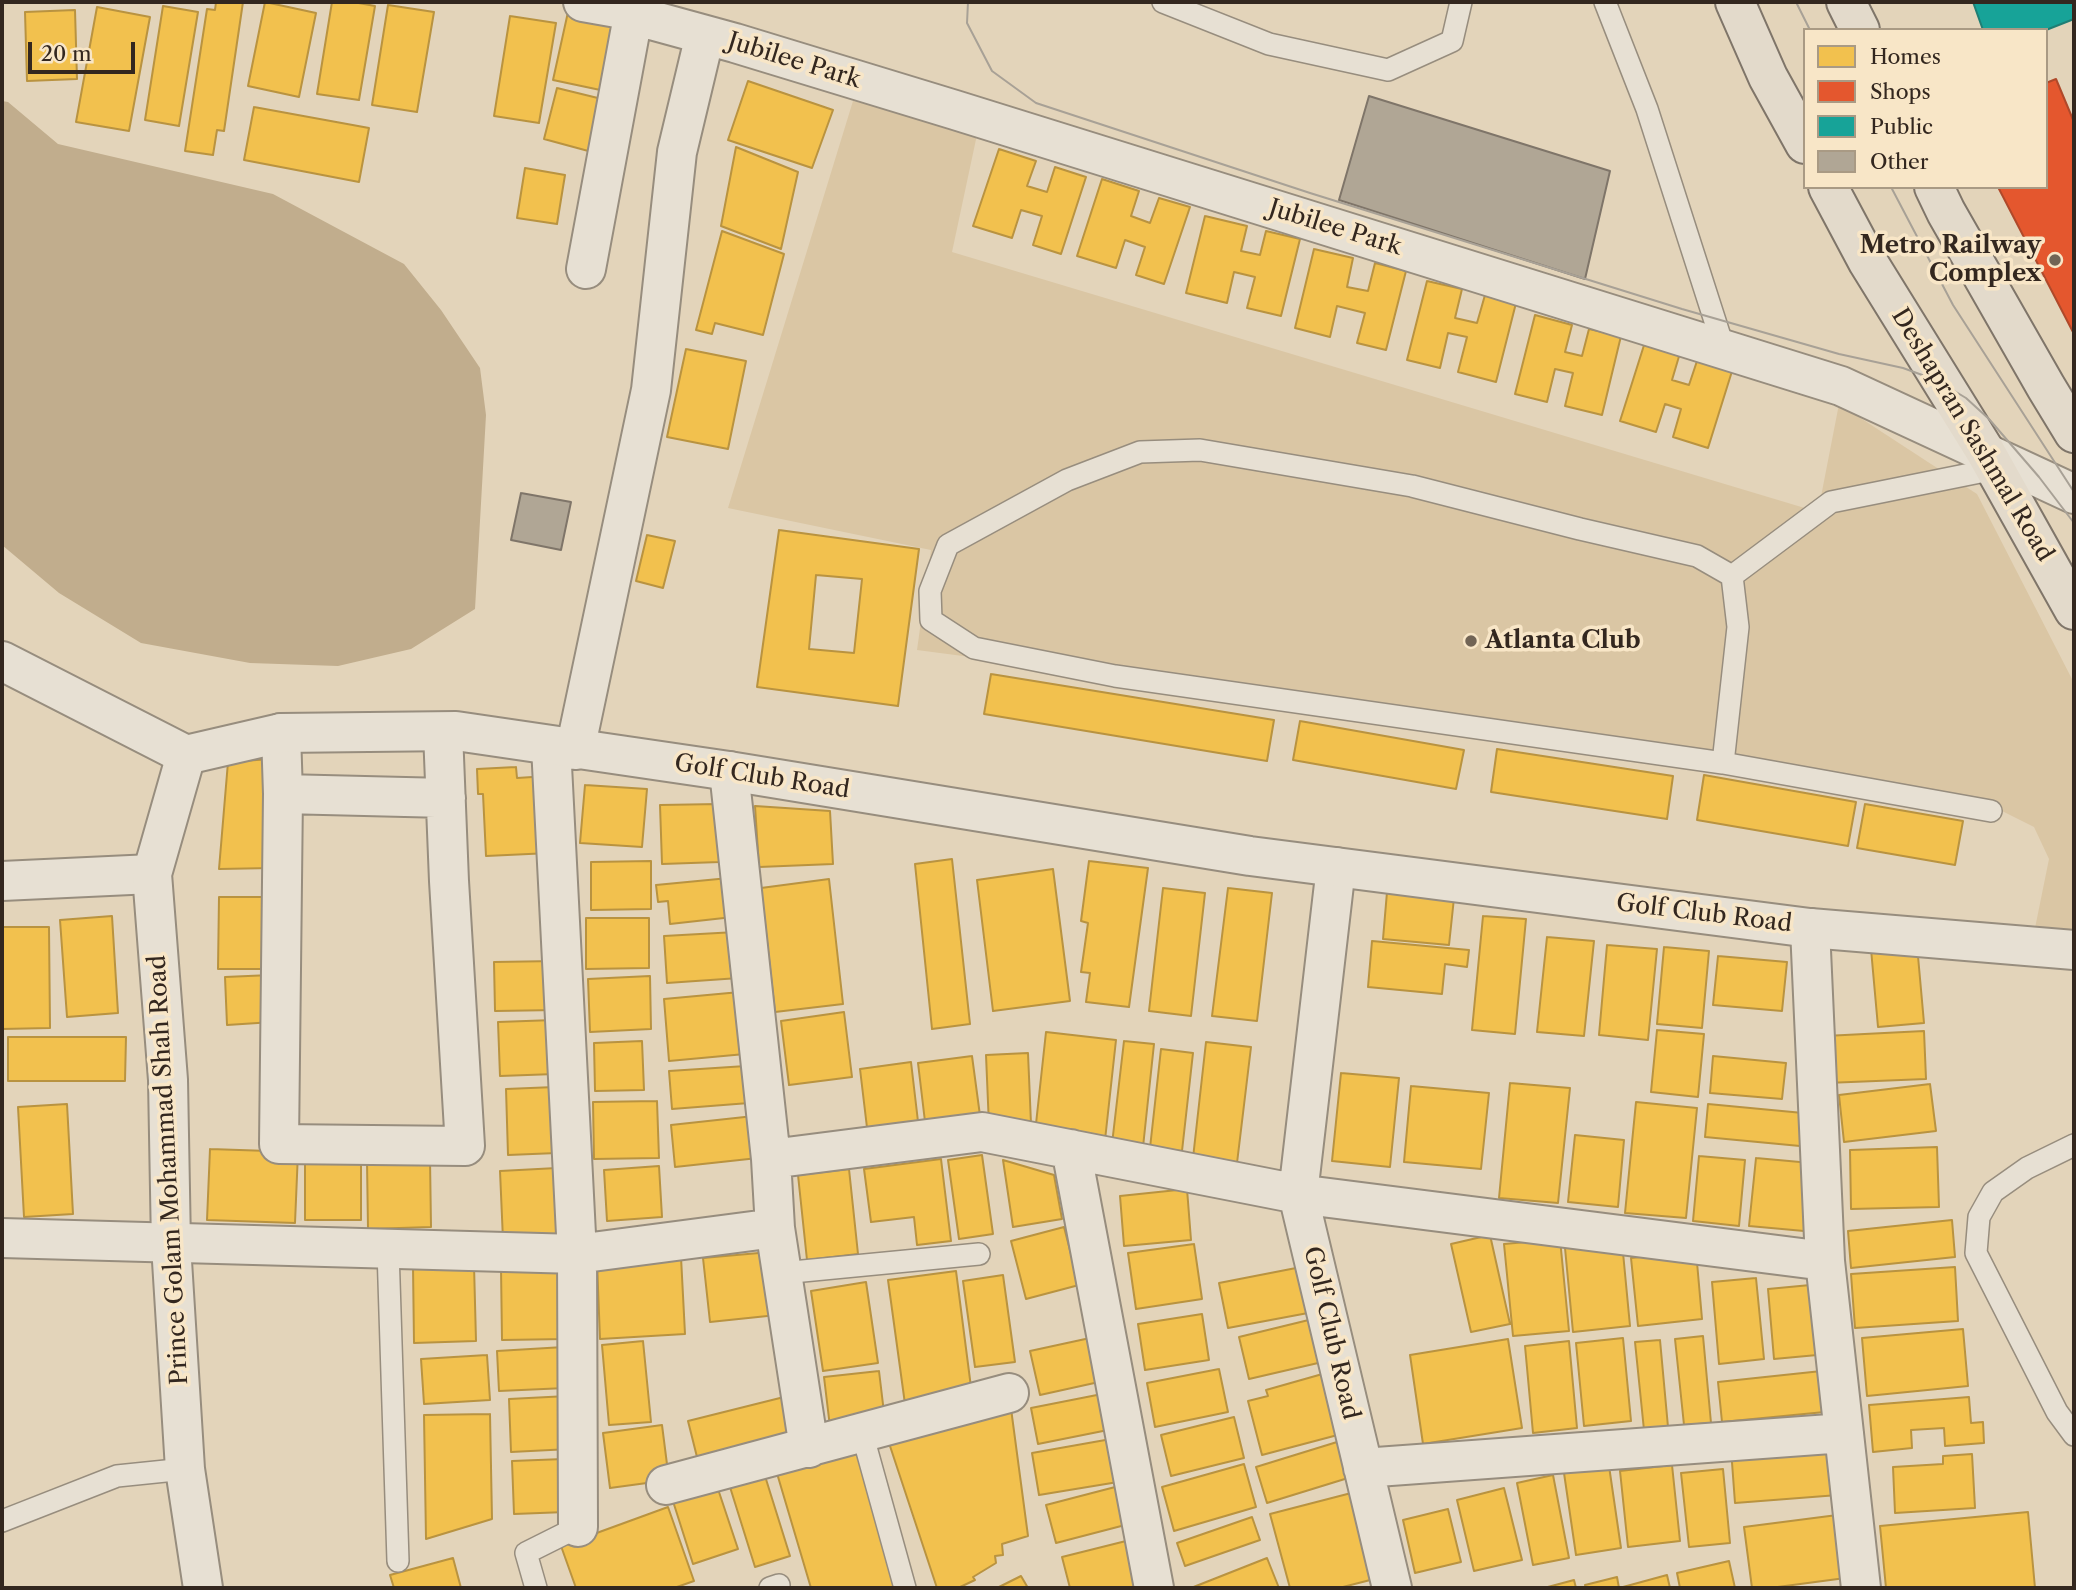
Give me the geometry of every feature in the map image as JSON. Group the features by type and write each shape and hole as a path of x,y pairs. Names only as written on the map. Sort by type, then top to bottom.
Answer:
{"main road":[{"path":"1735,2 1768,77 1803,140"},
{"path":"1846,2 1859,28"},
{"name":"Deshapran Sashmal Road","path":"1829,189 1868,262 1990,460 2074,610"},
{"path":"1935,189 2074,433"}],"street":[{"name":"Jubilee Park","path":"583,2 646,11 705,35 1841,386 1990,460 2074,494"},
{"path":"586,269 646,11"},
{"path":"578,1527 577,1254 563,748 651,390 677,152 705,35"},
{"path":"2,661 186,755"},
{"path":"281,733 283,794 279,1143 465,1146 443,732"},
{"name":"Golf Club Road","path":"186,755 281,733 443,732 729,771 1236,854 1810,928 2074,950"},
{"name":"Prince Golam Mohammad Shah Road","path":"186,755 152,874 168,1080 171,1245 185,1469 203,1588"},
{"path":"729,771 771,1159 775,1228 809,1448"},
{"path":"283,794 446,798"},
{"name":"Golf Club Road","path":"1336,867 1297,1194 1389,1587"},
{"path":"2,881 152,874"},
{"path":"1810,928 1825,1261 1861,1588"},
{"path":"771,1159 982,1132 1297,1194 1825,1261"},
{"path":"1071,1149 1154,1588"},
{"path":"2,1238 171,1245 577,1254 775,1228"},
{"path":"666,1485 1009,1393"},
{"path":"1363,1468 1843,1433"}],"lane":[{"path":"1163,2 1269,44 1388,70 1452,41 1461,2"},
{"path":"1605,2 1647,109 1724,349"},
{"path":"1732,576 1697,556 1412,486 1200,450 1140,452 1068,480 948,545 930,591 931,620 974,648 1115,676 1723,764 1992,811"},
{"path":"1732,576 1831,502 1990,460"},
{"path":"1723,764 1738,627 1732,576"},
{"path":"2074,1145 2027,1168 1993,1192 1979,1217 1976,1254 2057,1412 2074,1435"},
{"path":"388,1250 398,1561"},
{"path":"782,1273 979,1254"},
{"path":"862,1433 905,1588"},
{"path":"2,1521 117,1476 185,1469"},
{"path":"536,1588 526,1553 578,1527"},
{"path":"770,1588 779,1585 779,1588"}],"shaded area":[{"path":"2,101 8,102 58,144 273,194 404,264 441,310 480,368 486,415 475,609 411,649 338,666 250,663 141,643 59,593 2,545"},
{"path":"853,101 978,130 952,252 1818,512 1839,404 1977,494 2074,683 2074,938 2033,938 2049,859 2034,827 1992,806 1889,781 1627,743 917,650 931,550 728,508"}],"building: Homes":[{"path":"216,2 243,2 224,131 217,130 213,155 185,151 207,9 215,10"},
{"path":"265,2 316,13 299,97 248,86"},
{"path":"332,2 375,6 359,100 317,94"},
{"path":"388,5 434,12 417,112 372,105"},
{"path":"163,6 198,12 179,126 145,120"},
{"path":"97,7 150,17 129,131 76,122"},
{"path":"75,10 77,79 27,81 25,12"},
{"path":"568,12 620,23 605,91 553,80"},
{"path":"510,16 556,23 539,123 494,116"},
{"path":"748,81 833,110 812,168 728,140"},
{"path":"557,88 606,100 592,152 544,139"},
{"path":"254,107 369,128 359,182 244,160"},
{"path":"736,147 798,172 781,249 721,226"},
{"path":"999,149 1036,161 1027,186 1047,192 1055,167 1086,177 1061,254 1033,245 1042,216 1021,210 1012,238 973,226"},
{"path":"525,168 565,175 557,224 517,218"},
{"path":"1102,179 1139,191 1131,216 1150,223 1159,198 1190,207 1164,284 1136,275 1145,247 1125,240 1116,268 1077,256"},
{"path":"1205,216 1247,226 1241,251 1260,255 1266,231 1300,239 1281,316 1247,308 1255,277 1234,272 1227,303 1186,293"},
{"path":"722,231 784,254 763,335 715,323 712,334 696,330"},
{"path":"1314,249 1353,258 1347,287 1368,291 1375,263 1406,271 1386,350 1357,343 1365,313 1337,306 1330,337 1295,328"},
{"path":"1427,281 1462,289 1455,318 1477,323 1485,295 1516,303 1496,382 1458,372 1467,337 1448,333 1440,368 1407,360"},
{"path":"1535,315 1572,325 1565,352 1582,356 1589,329 1621,336 1602,415 1565,406 1573,373 1555,369 1547,402 1515,394"},
{"path":"1645,342 1680,353 1672,380 1689,385 1698,358 1733,368 1708,448 1673,437 1681,409 1665,404 1656,432 1620,421"},
{"path":"686,349 746,361 728,449 667,437"},
{"path":"779,530 919,549 898,706 757,687","holes":["816,575 862,579 854,653 809,649"]},
{"path":"647,535 675,541 663,588 636,581"},
{"path":"991,674 1274,720 1267,761 984,714"},
{"path":"1300,721 1464,750 1456,789 1293,760"},
{"path":"1497,749 1673,776 1667,819 1491,792"},
{"path":"271,759 273,868 219,869 228,762"},
{"path":"516,767 517,778 548,776 550,853 486,856 483,794 478,794 477,769"},
{"path":"1704,775 1856,802 1848,846 1697,820"},
{"path":"585,785 647,789 642,847 580,843"},
{"path":"719,804 720,862 662,864 660,805"},
{"path":"1865,804 1963,821 1955,865 1857,848"},
{"path":"755,806 830,811 833,864 759,867"},
{"path":"952,859 970,1024 932,1029 915,864"},
{"path":"651,861 651,909 591,910 591,862"},
{"path":"1089,861 1148,868 1129,1007 1086,1002 1090,973 1081,972 1088,923 1081,921"},
{"path":"1053,869 1070,1001 993,1011 977,880"},
{"path":"729,878 733,917 670,924 668,901 658,902 656,885"},
{"path":"829,879 843,1004 775,1012 761,888"},
{"path":"1163,888 1205,893 1191,1016 1149,1011"},
{"path":"1228,888 1272,893 1257,1021 1212,1016"},
{"path":"1387,892 1454,898 1449,945 1383,939"},
{"path":"219,897 274,897 274,969 218,969"},
{"path":"112,916 118,1013 67,1017 60,920"},
{"path":"1483,916 1526,919 1515,1034 1472,1030"},
{"path":"586,918 649,918 649,968 586,969"},
{"path":"2,927 49,927 50,1028 2,1029"},
{"path":"736,932 739,978 667,983 664,936"},
{"path":"1547,937 1594,941 1584,1036 1537,1032"},
{"path":"1372,941 1469,950 1467,967 1445,964 1442,994 1368,987"},
{"path":"1607,945 1657,949 1648,1040 1599,1035"},
{"path":"1917,945 1924,1023 1878,1027 1871,949"},
{"path":"1664,947 1709,951 1702,1028 1657,1024"},
{"path":"1718,956 1787,962 1782,1011 1713,1005"},
{"path":"556,961 557,1010 495,1011 494,962"},
{"path":"271,975 273,1022 227,1025 225,977"},
{"path":"650,976 651,1029 590,1032 588,979"},
{"path":"740,992 745,1054 669,1061 664,999"},
{"path":"844,1012 852,1077 789,1085 781,1021"},
{"path":"554,1020 555,1074 500,1076 498,1022"},
{"path":"1657,1030 1704,1034 1698,1097 1651,1092"},
{"path":"1924,1031 1926,1079 1826,1083 1825,1036"},
{"path":"1046,1032 1116,1040 1105,1140 1035,1133"},
{"path":"8,1037 126,1037 125,1081 8,1081"},
{"path":"642,1041 644,1090 595,1091 594,1043"},
{"path":"1124,1041 1154,1044 1143,1147 1112,1144"},
{"path":"1206,1042 1251,1047 1237,1163 1193,1158"},
{"path":"1161,1049 1193,1053 1182,1151 1150,1148"},
{"path":"1028,1053 1031,1124 989,1126 986,1055"},
{"path":"972,1056 981,1123 926,1130 918,1063"},
{"path":"1713,1056 1786,1063 1782,1099 1710,1093"},
{"path":"911,1062 919,1130 868,1136 860,1069"},
{"path":"746,1066 749,1103 672,1109 669,1071"},
{"path":"1341,1073 1399,1078 1390,1167 1332,1161"},
{"path":"1510,1083 1570,1088 1558,1203 1499,1198"},
{"path":"1930,1084 1936,1131 1844,1142 1839,1095"},
{"path":"1411,1086 1489,1093 1481,1169 1404,1162"},
{"path":"555,1087 557,1153 508,1155 506,1089"},
{"path":"657,1101 659,1158 594,1159 593,1102"},
{"path":"1636,1102 1697,1108 1686,1218 1625,1213"},
{"path":"67,1104 73,1214 24,1217 18,1107"},
{"path":"1708,1104 1803,1113 1800,1146 1705,1137"},
{"path":"754,1116 758,1158 675,1167 671,1125"},
{"path":"1575,1135 1624,1140 1618,1207 1568,1202"},
{"path":"1937,1147 1939,1207 1851,1209 1850,1150"},
{"path":"210,1149 298,1152 295,1223 207,1220"},
{"path":"305,1150 361,1150 361,1220 305,1220"},
{"path":"982,1155 993,1234 959,1239 948,1160"},
{"path":"1699,1156 1745,1160 1739,1226 1693,1221"},
{"path":"1756,1158 1811,1163 1804,1231 1749,1226"},
{"path":"430,1159 431,1227 368,1229 367,1161"},
{"path":"941,1159 951,1241 917,1245 914,1217 871,1222 864,1169"},
{"path":"1003,1160 1054,1175 1062,1219 1013,1227"},
{"path":"659,1166 662,1217 607,1221 604,1170"},
{"path":"557,1168 560,1237 503,1240 500,1171"},
{"path":"849,1169 858,1254 807,1260 798,1175"},
{"path":"1187,1189 1191,1240 1124,1246 1120,1196"},
{"path":"1952,1220 1955,1257 1851,1268 1848,1231"},
{"path":"1064,1227 1079,1285 1026,1299 1011,1241"},
{"path":"1490,1235 1510,1324 1471,1332 1451,1244"},
{"path":"1560,1239 1569,1331 1513,1336 1504,1244"},
{"path":"1622,1242 1630,1326 1573,1332 1565,1248"},
{"path":"1194,1244 1202,1299 1136,1309 1128,1253"},
{"path":"1696,1251 1702,1319 1638,1326 1631,1258"},
{"path":"770,1252 777,1315 710,1322 703,1258"},
{"path":"681,1257 685,1334 600,1339 597,1262"},
{"path":"474,1265 476,1341 414,1343 413,1266"},
{"path":"565,1267 566,1339 502,1340 501,1268"},
{"path":"1955,1267 1958,1321 1855,1328 1851,1274"},
{"path":"1296,1268 1297,1273 1309,1271 1308,1313 1228,1328 1219,1283"},
{"path":"956,1271 972,1395 905,1404 888,1280"},
{"path":"1003,1275 1015,1362 975,1367 963,1281"},
{"path":"1756,1278 1764,1359 1719,1364 1712,1282"},
{"path":"866,1282 878,1363 823,1371 811,1291"},
{"path":"1821,1284 1828,1354 1774,1359 1768,1289"},
{"path":"1202,1314 1209,1360 1145,1370 1138,1324"},
{"path":"1321,1317 1331,1360 1249,1379 1239,1337"},
{"path":"1963,1329 1968,1386 1867,1396 1862,1338"},
{"path":"1703,1336 1711,1423 1684,1425 1675,1339"},
{"path":"1090,1338 1099,1382 1040,1395 1030,1351"},
{"path":"1623,1338 1631,1421 1584,1426 1576,1343"},
{"path":"1508,1339 1522,1428 1423,1444 1410,1355"},
{"path":"1660,1340 1668,1427 1644,1430 1635,1342"},
{"path":"643,1341 651,1422 609,1425 602,1345"},
{"path":"1569,1341 1577,1428 1533,1433 1525,1346"},
{"path":"564,1347 566,1388 499,1391 497,1351"},
{"path":"487,1355 490,1400 424,1404 421,1359"},
{"path":"1219,1369 1228,1412 1155,1427 1147,1383"},
{"path":"1831,1370 1835,1411 1722,1422 1718,1382"},
{"path":"879,1371 885,1421 830,1427 824,1377"},
{"path":"1333,1371 1349,1432 1262,1455 1248,1401 1268,1396 1266,1390"},
{"path":"1102,1394 1108,1430 1038,1444 1031,1408"},
{"path":"568,1396 570,1449 511,1452 509,1399"},
{"path":"784,1397 796,1440 699,1465 688,1421"},
{"path":"1969,1397 1971,1423 1983,1422 1984,1443 1945,1446 1944,1428 1911,1430 1912,1448 1873,1452 1869,1405"},
{"path":"1010,1401 1028,1536 1002,1544 1003,1555 995,1556 996,1563 973,1577 975,1580 958,1588 937,1588 888,1440"},
{"path":"490,1414 492,1519 426,1539 424,1415"},
{"path":"1234,1417 1244,1458 1171,1476 1161,1435"},
{"path":"662,1425 669,1480 610,1488 603,1433"},
{"path":"1350,1438 1361,1474 1267,1503 1256,1467"},
{"path":"1111,1439 1118,1482 1039,1495 1032,1453"},
{"path":"1835,1442 1838,1495 1735,1503 1731,1449"},
{"path":"855,1446 898,1588 811,1588 776,1470"},
{"path":"1972,1454 1975,1508 1895,1513 1893,1467 1943,1464 1943,1456"},
{"path":"564,1459 566,1512 514,1514 512,1461"},
{"path":"1244,1464 1256,1507 1174,1531 1162,1487"},
{"path":"1672,1465 1680,1541 1628,1547 1620,1471"},
{"path":"1609,1466 1621,1548 1576,1555 1564,1473"},
{"path":"1723,1469 1730,1543 1689,1547 1681,1473"},
{"path":"1553,1475 1569,1558 1533,1565 1517,1483"},
{"path":"765,1476 790,1556 755,1567 730,1487"},
{"path":"715,1480 738,1549 693,1564 671,1495"},
{"path":"1119,1486 1129,1524 1056,1543 1046,1505"},
{"path":"1504,1488 1522,1560 1474,1571 1457,1500"},
{"path":"1359,1491 1382,1577 1339,1588 1290,1588 1270,1514"},
{"path":"668,1507 694,1581 674,1588 576,1588 561,1546"},
{"path":"1448,1509 1461,1562 1415,1573 1403,1520"},
{"path":"2028,1512 2035,1588 1886,1588 1880,1526"},
{"path":"1845,1514 1853,1577 1752,1588 1744,1527"},
{"path":"1252,1517 1260,1540 1185,1566 1177,1543"},
{"path":"1130,1540 1142,1588 1070,1588 1062,1557"},
{"path":"453,1558 461,1588 394,1588 390,1575"},
{"path":"1267,1558 1279,1588 1191,1588"},
{"path":"1729,1561 1735,1588 1680,1588 1677,1573"},
{"path":"1667,1575 1670,1588 1623,1587"},
{"path":"1021,1576 1028,1588 997,1588"},
{"path":"1617,1577 1619,1588 1586,1588 1585,1585"},
{"path":"1574,1580 1576,1588 1544,1588"}],"building: Shops":[{"name":"Metro Railway Complex","path":"2056,79 2074,122 2074,334 1999,189 2048,189 2048,82"}],"building: Public":[{"path":"1973,2 2074,2 2074,19 2048,29 1982,28"}],"building: Other":[{"path":"1369,96 1610,171 1585,279 1339,200"},
{"path":"521,493 571,502 561,550 511,540"}],"tram line":[{"path":"968,2 967,23 992,71 1036,103 1310,193 1682,309 1839,354 1903,368 1936,380 1966,398 1989,419 2074,523"},
{"path":"1796,2 1809,28"},
{"path":"1892,189 1953,305 2074,492"}],"place":[{"name":"Metro Railway Complex","path":"2055,260"},
{"name":"Atlanta Club","path":"1471,641"}]}
